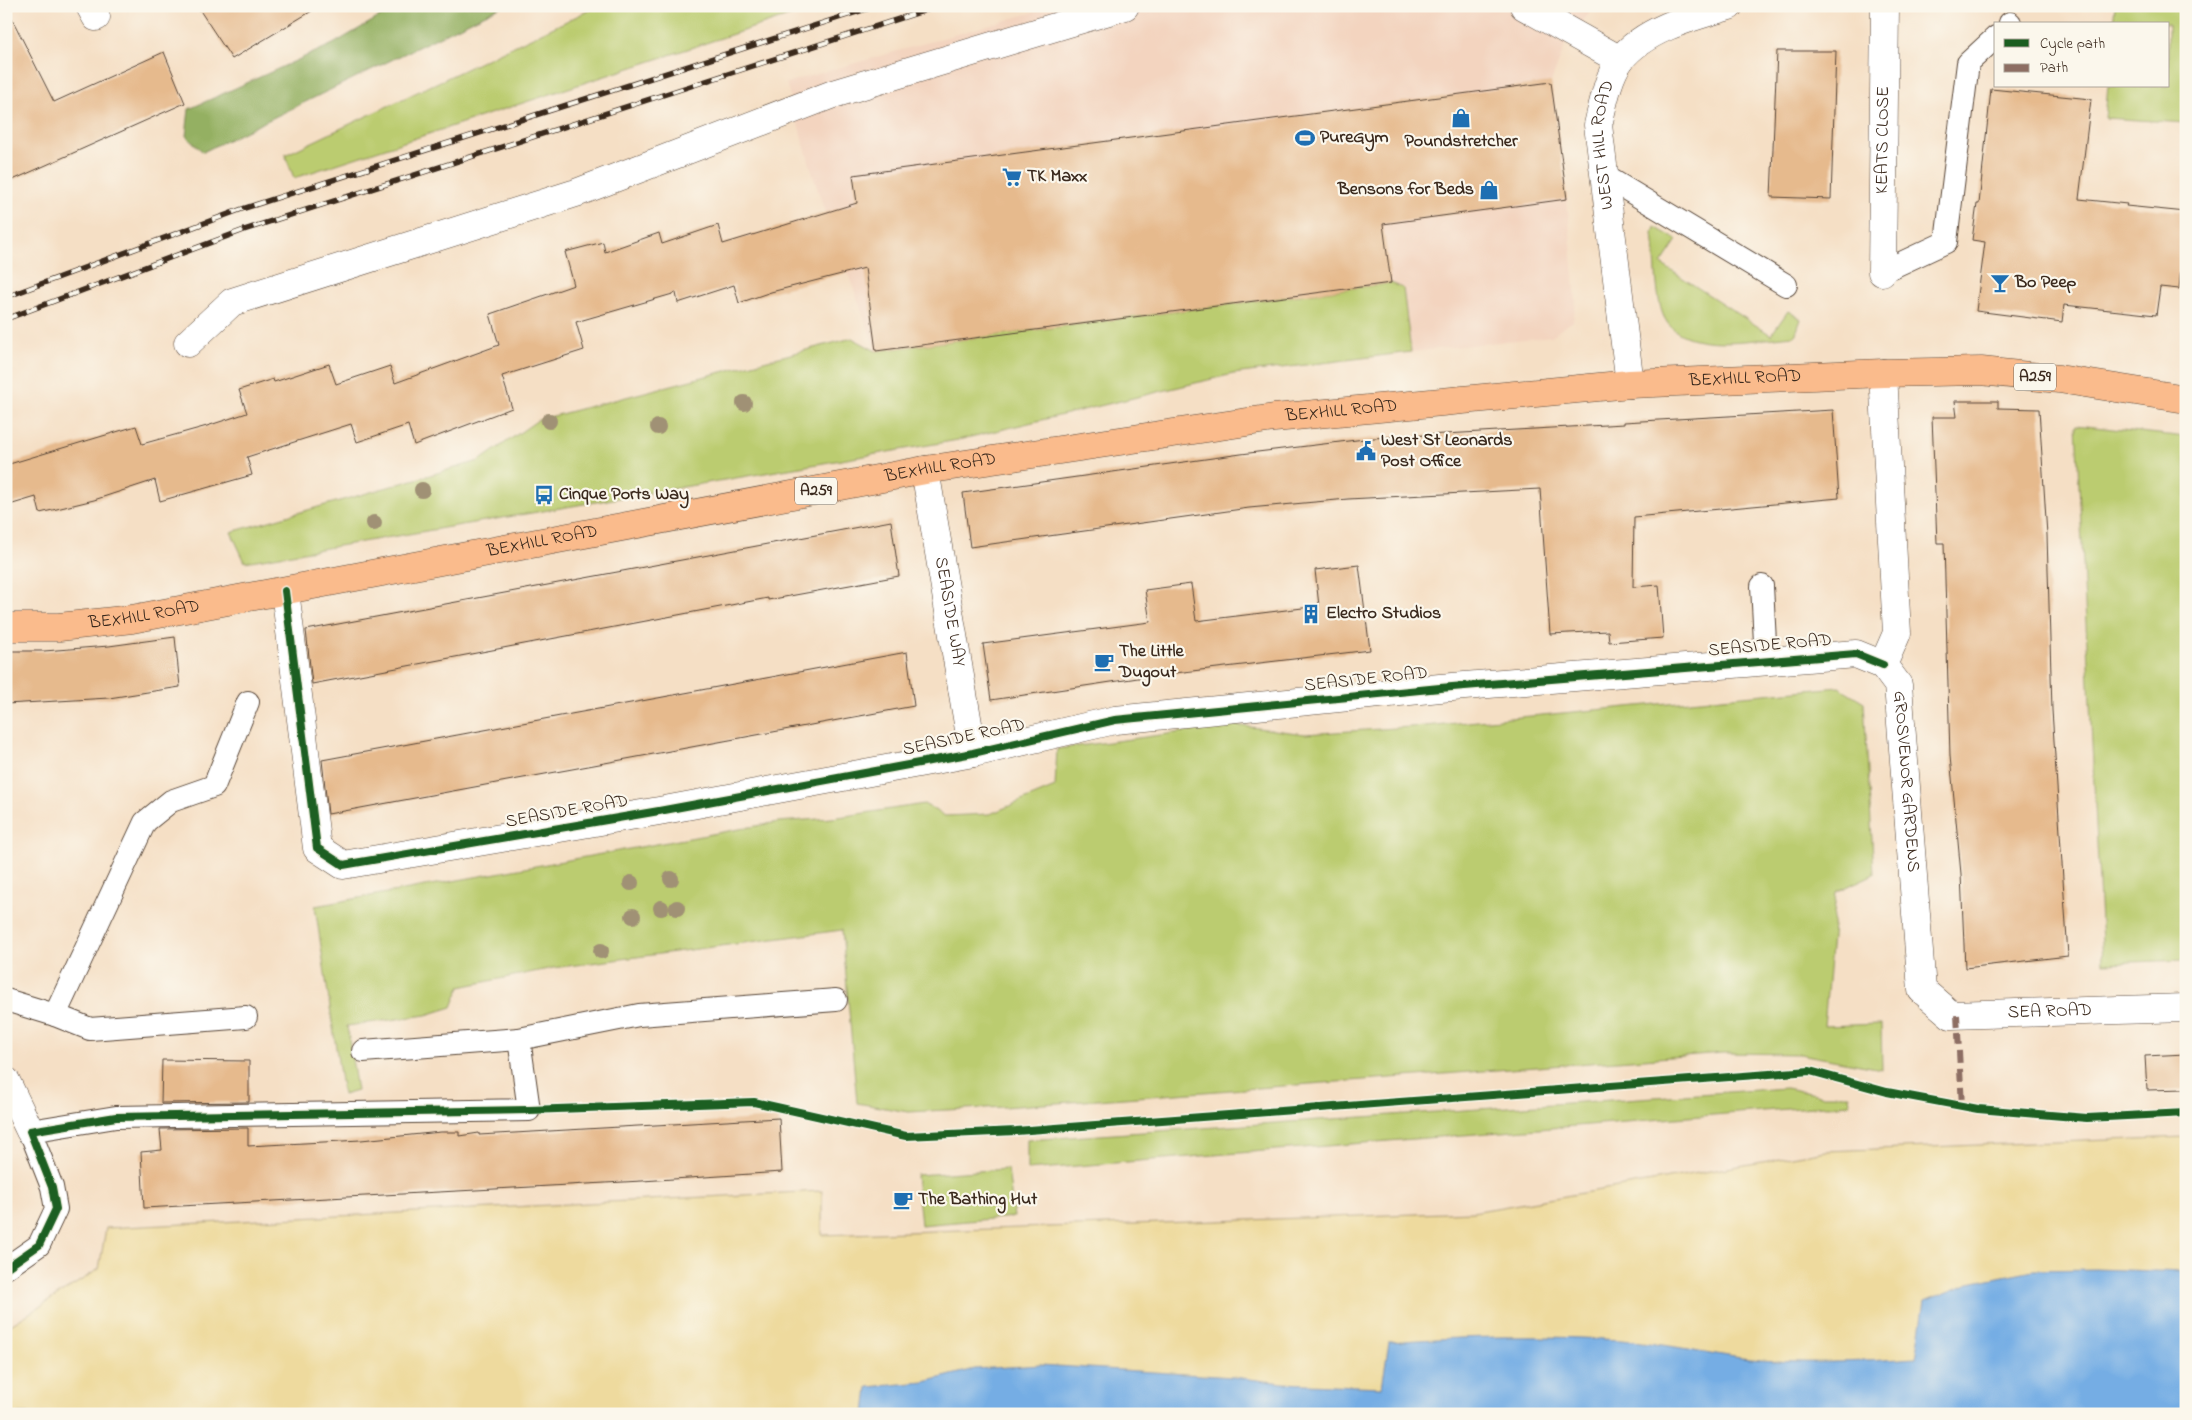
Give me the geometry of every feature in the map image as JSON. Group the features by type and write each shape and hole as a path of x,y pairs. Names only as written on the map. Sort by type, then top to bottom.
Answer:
{"highway":[{"name":"A259","path":"1883,373 1981,371 2059,379 2186,399"},
{"name":"BEXHILL ROAD","path":"6,627 59,627 132,619 925,470 1274,418 1630,384 1883,373"}],"street":[{"path":"188,343 232,302 576,192 833,94 1125,6"},
{"path":"1524,6 1620,60"},
{"name":"WEST HILL ROAD","path":"1630,384 1598,125 1607,90 1620,60 1642,39 1689,18 1729,6"},
{"name":"KEATS CLOSE","path":"1882,272 1885,6"},
{"path":"1883,373 1897,633 1883,665"},
{"name":"SEASIDE WAY","path":"925,470 973,753"},
{"name":"SEASIDE ROAD","path":"285,591 317,848 343,865 669,810 973,753 1116,720 1440,688 1856,654 1883,665"},
{"name":"GROSVENOR GARDENS","path":"1883,665 1898,685 1922,990"},
{"name":"SEA ROAD","path":"1922,990 1951,1015 2186,1008"},
{"path":"8,1090 30,1131"}],"lane":[{"path":"1882,272 1946,242 1968,63 1994,39"},
{"path":"1603,176 1786,285"},
{"path":"1762,586 1766,661"},
{"path":"55,1016 145,822 171,800 214,786 248,702"},
{"path":"6,1000 90,1029 246,1017"},
{"path":"363,1051 518,1039 640,1015 836,1000"},
{"path":"6,1268 39,1245 56,1209 52,1187 30,1131 116,1117 529,1110 518,1039"}],"shaded area":[{"path":"1055,6 1590,6 1591,11 1566,43 1551,82 1567,199 1576,301 1573,321 1551,336 1411,352 1403,288 876,351 815,182 786,83"}],"green space":[{"path":"398,6 502,6 203,152 186,136 189,109 333,44"},
{"path":"598,6 819,6 294,178 285,155"},
{"path":"2115,6 2186,6 2186,123 2105,118 2108,88 2170,88 2170,22 2113,22"},
{"path":"1655,227 1677,240 1661,264 1771,335 1788,311 1801,319 1795,336 1743,341 1704,341 1687,337 1673,329 1664,317 1659,299 1653,233"},
{"path":"1391,283 1403,288 1411,352 1233,374 958,440 245,562 231,532 479,461 538,420 852,338 876,351"},
{"path":"2076,425 2186,437 2186,960 2103,963"},
{"path":"1839,687 1864,702 1874,874 1836,892 1824,1026 1881,1024 1882,1069 1800,1054 1723,1053 1004,1107 908,1112 857,1103 842,930 553,968 460,987 452,1007 426,1015 347,1026 357,1091 343,1095 315,906 778,822 832,818 924,804 945,816 990,814 1055,787 1057,749 1234,725 1305,734 1425,726"},
{"path":"1786,1088 1820,1095 1849,1095 1850,1104 1027,1170 1027,1140"},
{"path":"1008,1169 1014,1217 921,1225 916,1175"}],"sand":[{"path":"2186,1137 2186,1414 6,1414 6,1328 99,1269 106,1228 822,1191 822,1235 1473,1212 1826,1151"}],"water":[{"path":"2095,1269 2186,1272 2186,1414 865,1414 868,1387 924,1382 975,1369 1041,1365 1233,1377 1282,1383 1382,1387 1389,1342 1418,1340 1476,1337 1592,1338 1636,1341 1741,1358 1785,1362 1850,1362 1916,1358 1925,1301 1969,1283 2033,1270"}],"building":[{"path":"197,6 320,6 232,59"},
{"path":"6,7 54,102 164,52 185,103 6,183"},
{"path":"1777,51 1836,51 1831,199 1771,197"},
{"path":"1551,82 1567,199 1383,224 1391,283 876,351 865,268 771,292 739,303 734,285 678,303 676,293 576,322 584,350 502,376 512,408 414,445 408,425 357,442 351,424 247,457 252,475 160,501 155,480 94,500 40,513 36,497 6,506 6,465 136,426 142,444 207,426 247,413 239,390 273,379 274,382 329,364 336,384 390,366 395,383 499,345 490,314 574,285 565,252 603,242 605,252 659,233 662,244 718,225 723,244 857,203 853,175"},
{"path":"1991,89 2091,99 2079,199 2186,212 2179,289 2160,287 2156,315 2064,305 2062,322 1976,311 1985,242 1972,240 1977,204 1979,204"},
{"path":"1955,401 1998,401 1998,408 2039,409 2047,535 2052,710 2068,956 1965,968 1961,874 1950,756 1944,543 1937,543 1932,417 1957,417"},
{"path":"1833,410 1839,498 1634,517 1633,587 1659,585 1663,638 1609,642 1608,631 1550,634 1540,489 1348,499 1249,508 970,547 963,493 1241,454 1373,438"},
{"path":"891,521 899,576 768,600 768,598 312,684 306,630"},
{"path":"1359,565 1370,650 1158,675 991,700 983,644 1150,622 1145,590 1191,584 1196,621 1319,606 1315,570"},
{"path":"175,637 180,687 109,698 6,704 6,651 44,651 109,646"},
{"path":"907,652 914,706 328,814 322,760"},
{"path":"2186,1054 2186,1089 2147,1090 2145,1056"},
{"path":"162,1060 249,1061 249,1102 161,1103"},
{"path":"779,1118 782,1172 144,1208 141,1152 162,1150 160,1129 248,1128 248,1146 361,1140 441,1132 459,1132 459,1136 479,1133 479,1135"}],"railway":[{"path":"6,297 242,209 876,6"},
{"path":"6,319 244,230 939,6"}],"marked path":[{"path":"1957,1015 1962,1106"}],"cycle path":[{"path":"285,591 317,848 343,865 659,811 973,753 1115,720 1440,688 1856,654 1883,665"},
{"path":"6,1268 39,1245 56,1209 52,1187 30,1131 116,1117 529,1110 754,1102 906,1136 1016,1131 1810,1071 1887,1092 1978,1109 2087,1118 2186,1113"}],"place":[{"name":"Poundstretcher","path":"1461,118"},
{"name":"PureGym","path":"1305,138"},
{"name":"TK Maxx","path":"1012,177"},
{"name":"Bensons for Beds","path":"1489,190"},
{"name":"Bo Peep","path":"2000,283"},
{"name":"West St Leonards Post Office","path":"1366,451"},
{"name":"Cinque Ports Way","path":"544,495"},
{"name":"Electro Studios","path":"1311,614"},
{"name":"The Little Dugout","path":"1104,662"},
{"name":"The Bathing Hut","path":"903,1200"}]}
